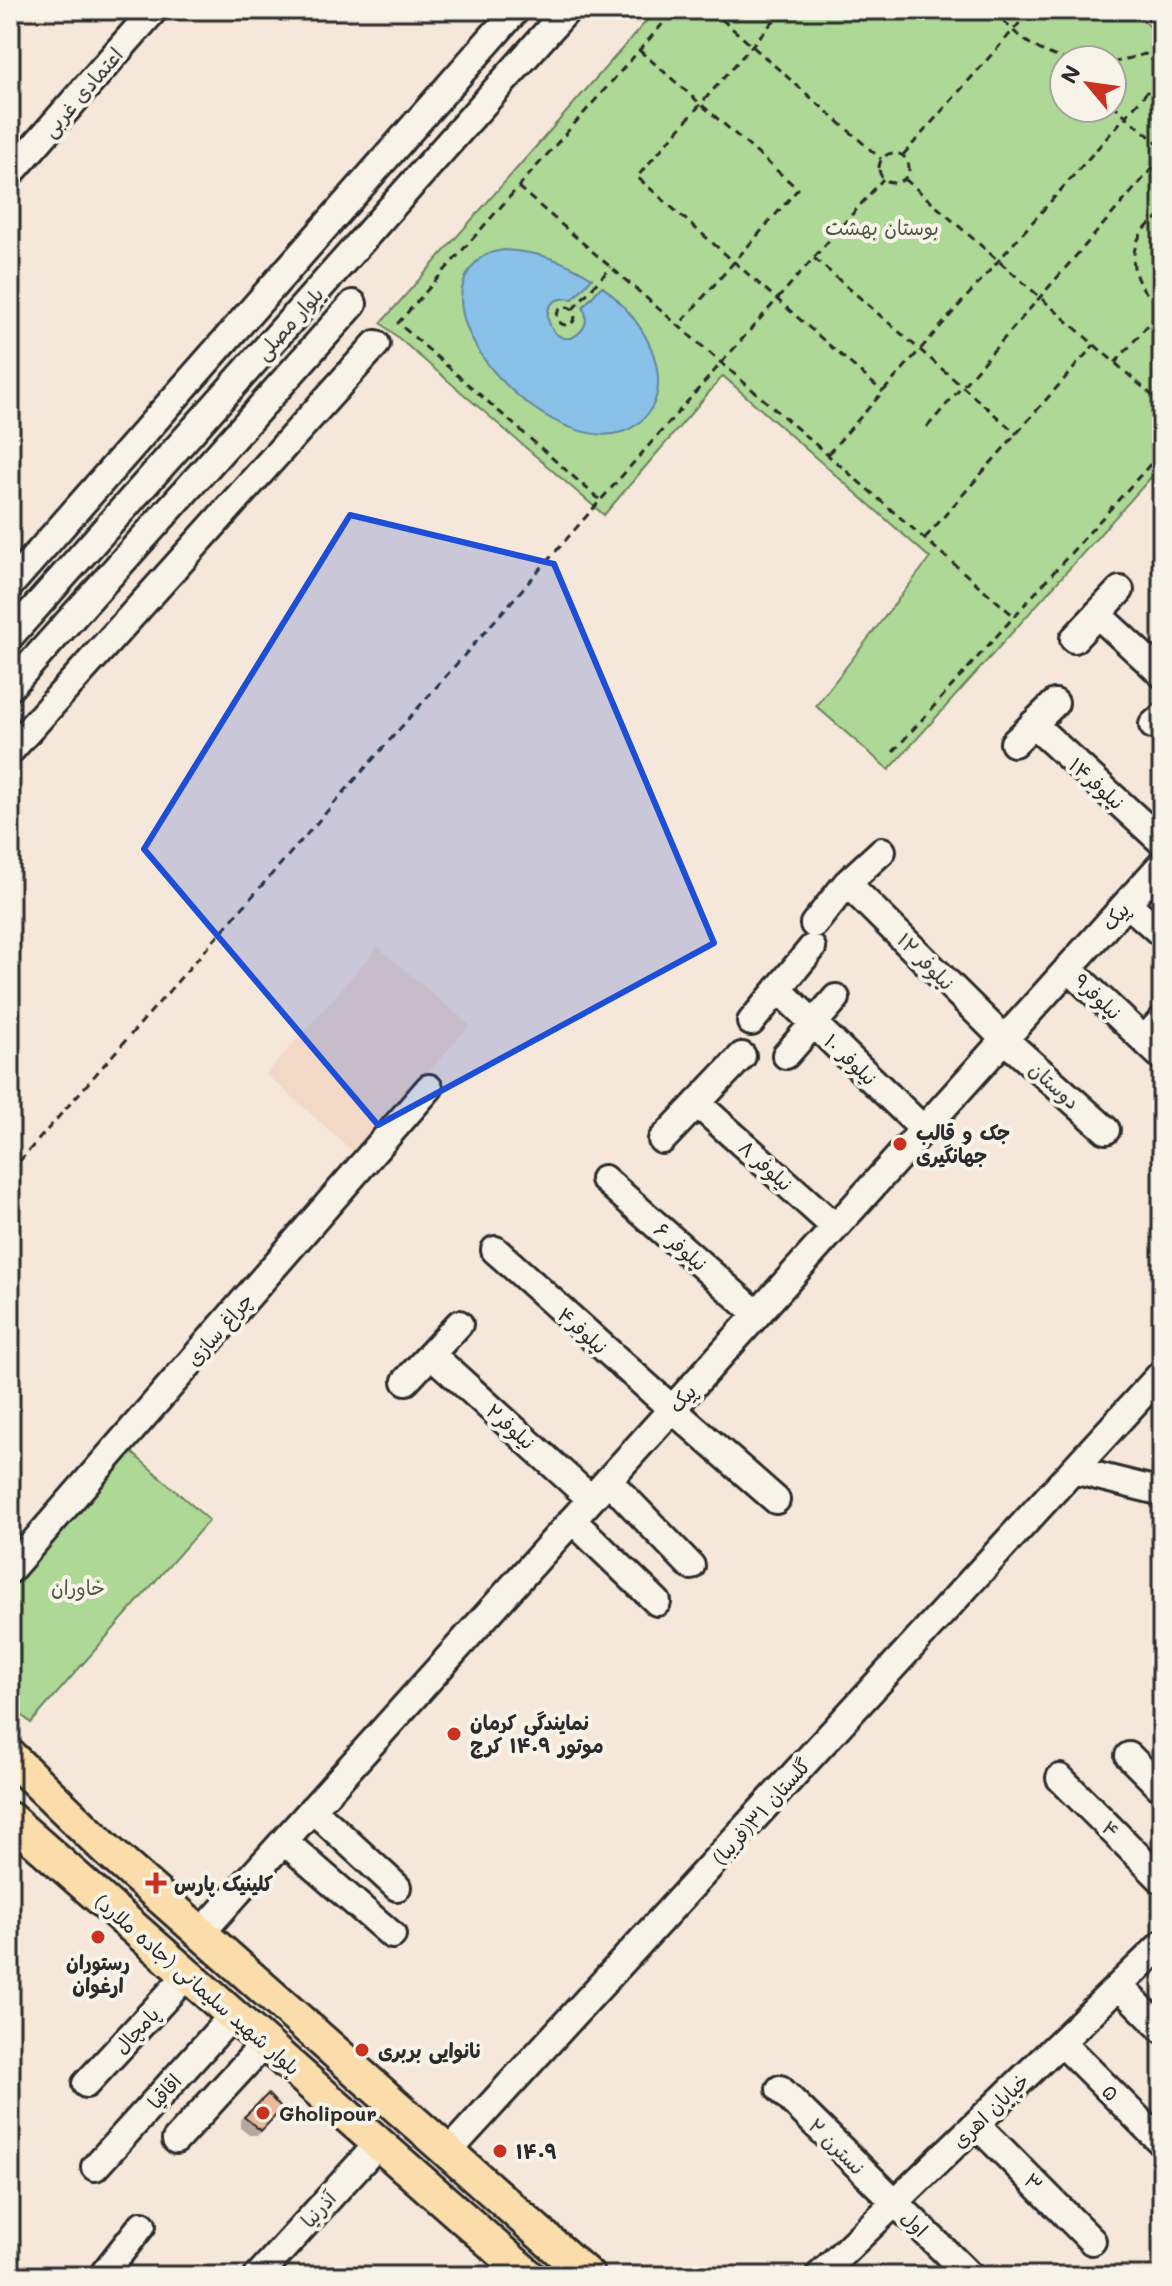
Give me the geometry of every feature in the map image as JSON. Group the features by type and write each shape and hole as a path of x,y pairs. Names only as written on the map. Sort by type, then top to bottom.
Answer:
{"main road":[{"name":"بلوار شهید سلیمانی (جاده ملارد)","path":"10,1756 107,1850 588,2276"},
{"name":"بلوار شهید سلیمانی (جاده ملارد)","path":"10,1819 526,2275"}],"street":[{"name":"اعتمادی غربی","path":"10,174 154,10"},
{"name":"بلوار مصلی","path":"10,585 516,10"},
{"name":"بلوار مصلی","path":"10,636 565,11"},
{"path":"10,687 353,304"},
{"path":"10,751 376,344"},
{"path":"138,544 171,571"},
{"path":"1074,639 1120,590"},
{"path":"89,599 121,627"},
{"path":"1097,614 1162,674"},
{"path":"1014,743 1055,703"},
{"name":"نیلوفر۱۴","path":"1033,724 1162,842"},
{"path":"751,1022 778,989 847,883 882,851"},
{"name":"پیک","path":"202,1932 1160,868"},
{"name":"نیلوفر ۱۲","path":"847,883 1004,1039"},
{"path":"1127,903 1162,934"},
{"name":"نیلوفر۹","path":"1068,968 1153,1048"},
{"name":"نیلوفر ۱۰","path":"778,989 923,1129"},
{"path":"786,1055 836,998"},
{"path":"1153,1048 1162,1020"},
{"name":"دوستان","path":"1004,1039 1106,1130"},
{"path":"662,1140 742,1056"},
{"name":"چراغ سازی","path":"10,1570 429,1088"},
{"name":"نیلوفر ۸","path":"697,1103 835,1227"},
{"name":"نیلوفر ۶","path":"604,1179 757,1314"},
{"name":"نیلوفر۴","path":"495,1250 776,1500"},
{"path":"406,1381 459,1324"},
{"name":"نیلوفر۲","path":"431,1354 691,1566"},
{"name":"گلستان ۳۱(فریبا)","path":"448,2152 1162,1373"},
{"path":"1073,1470 1162,1492"},
{"path":"572,1520 657,1602"},
{"path":"1129,1756 1162,1789"},
{"name":"۴","path":"1060,1778 1162,1880"},
{"path":"312,1809 397,1887"},
{"path":"284,1841 392,1935"},
{"name":"خیابان اهری","path":"819,2276 1162,1944"},
{"name":"پامچال","path":"86,2084 187,1975"},
{"path":"1119,1986 1162,2029"},
{"name":"اقاقیا","path":"95,2167 233,2015"},
{"name":"۵","path":"1061,2042 1162,2143"},
{"path":"176,2140 265,2043"},
{"name":"نسترن ۲","path":"780,2089 895,2203"},
{"name":"۳","path":"976,2124 1092,2241"},
{"name":"آذرنیا","path":"258,2276 379,2143"},
{"name":"اول","path":"895,2203 970,2276"},
{"path":"110,2276 105,2272 142,2225"}],"path":[{"path":"600,501 398,323 675,10"},
{"path":"711,10 881,159"},
{"path":"783,10 637,177 883,392"},
{"path":"995,10 1013,31 1048,54"},
{"path":"903,155 1031,10"},
{"path":"639,50 798,189 679,325"},
{"path":"1128,59 1145,54 1162,68"},
{"path":"1128,114 1162,75"},
{"path":"1128,118 1162,147"},
{"path":"828,454 1119,124"},
{"path":"889,153 903,155 910,167 905,179 896,184 883,179 879,169 881,159 889,153"},
{"path":"927,427 1162,157"},
{"path":"10,1172 883,179"},
{"path":"905,179 1162,404"},
{"path":"518,187 1014,616"},
{"path":"1115,363 1162,306 1139,285 1133,264 1141,233 1162,216"},
{"path":"814,258 1017,434"},
{"path":"573,309 611,267"},
{"path":"568,307 573,309 574,321 566,325 558,321 558,312 568,307"},
{"path":"925,538 1094,345"},
{"path":"893,752 1162,451"}],"highlighted area":[{"path":"350,515 554,564 714,943 378,1125 144,849"}],"shaded area":[{"path":"378,947 470,1025 357,1155 266,1074"}],"green space":[{"name":"بوستان بهشت","path":"656,10 1131,10 1162,37 1162,465 889,770 816,706 930,558 723,376 604,515 381,323"},
{"name":"خاوران","path":"128,1449 209,1520 31,1723 10,1705 10,1583"}],"water":[{"path":"504,250 550,258 592,278 573,299 559,300 551,305 549,323 554,332 562,337 571,338 581,331 586,319 583,307 602,286 633,317 654,356 658,384 652,407 636,425 609,434 577,430 544,414 512,391 486,362 468,330 461,299 472,266 484,256"}],"building":[{"name":"Gholipour","path":"268,2094 282,2109 261,2131 244,2117"}],"place":[{"name":"جک و قالب جهانگیری","path":"900,1144"},
{"name":"نمایندگی کرمان موتور ۱۴۰۹ کرج","path":"454,1734"},
{"name":"کلینیک پارس","path":"156,1883"},
{"name":"رستوران ارغوان","path":"98,1937"},
{"name":"نانوایی بربری","path":"362,2050"},
{"name":"Gholipour","path":"263,2113"},
{"name":"۱۴۰۹","path":"500,2151"}]}
